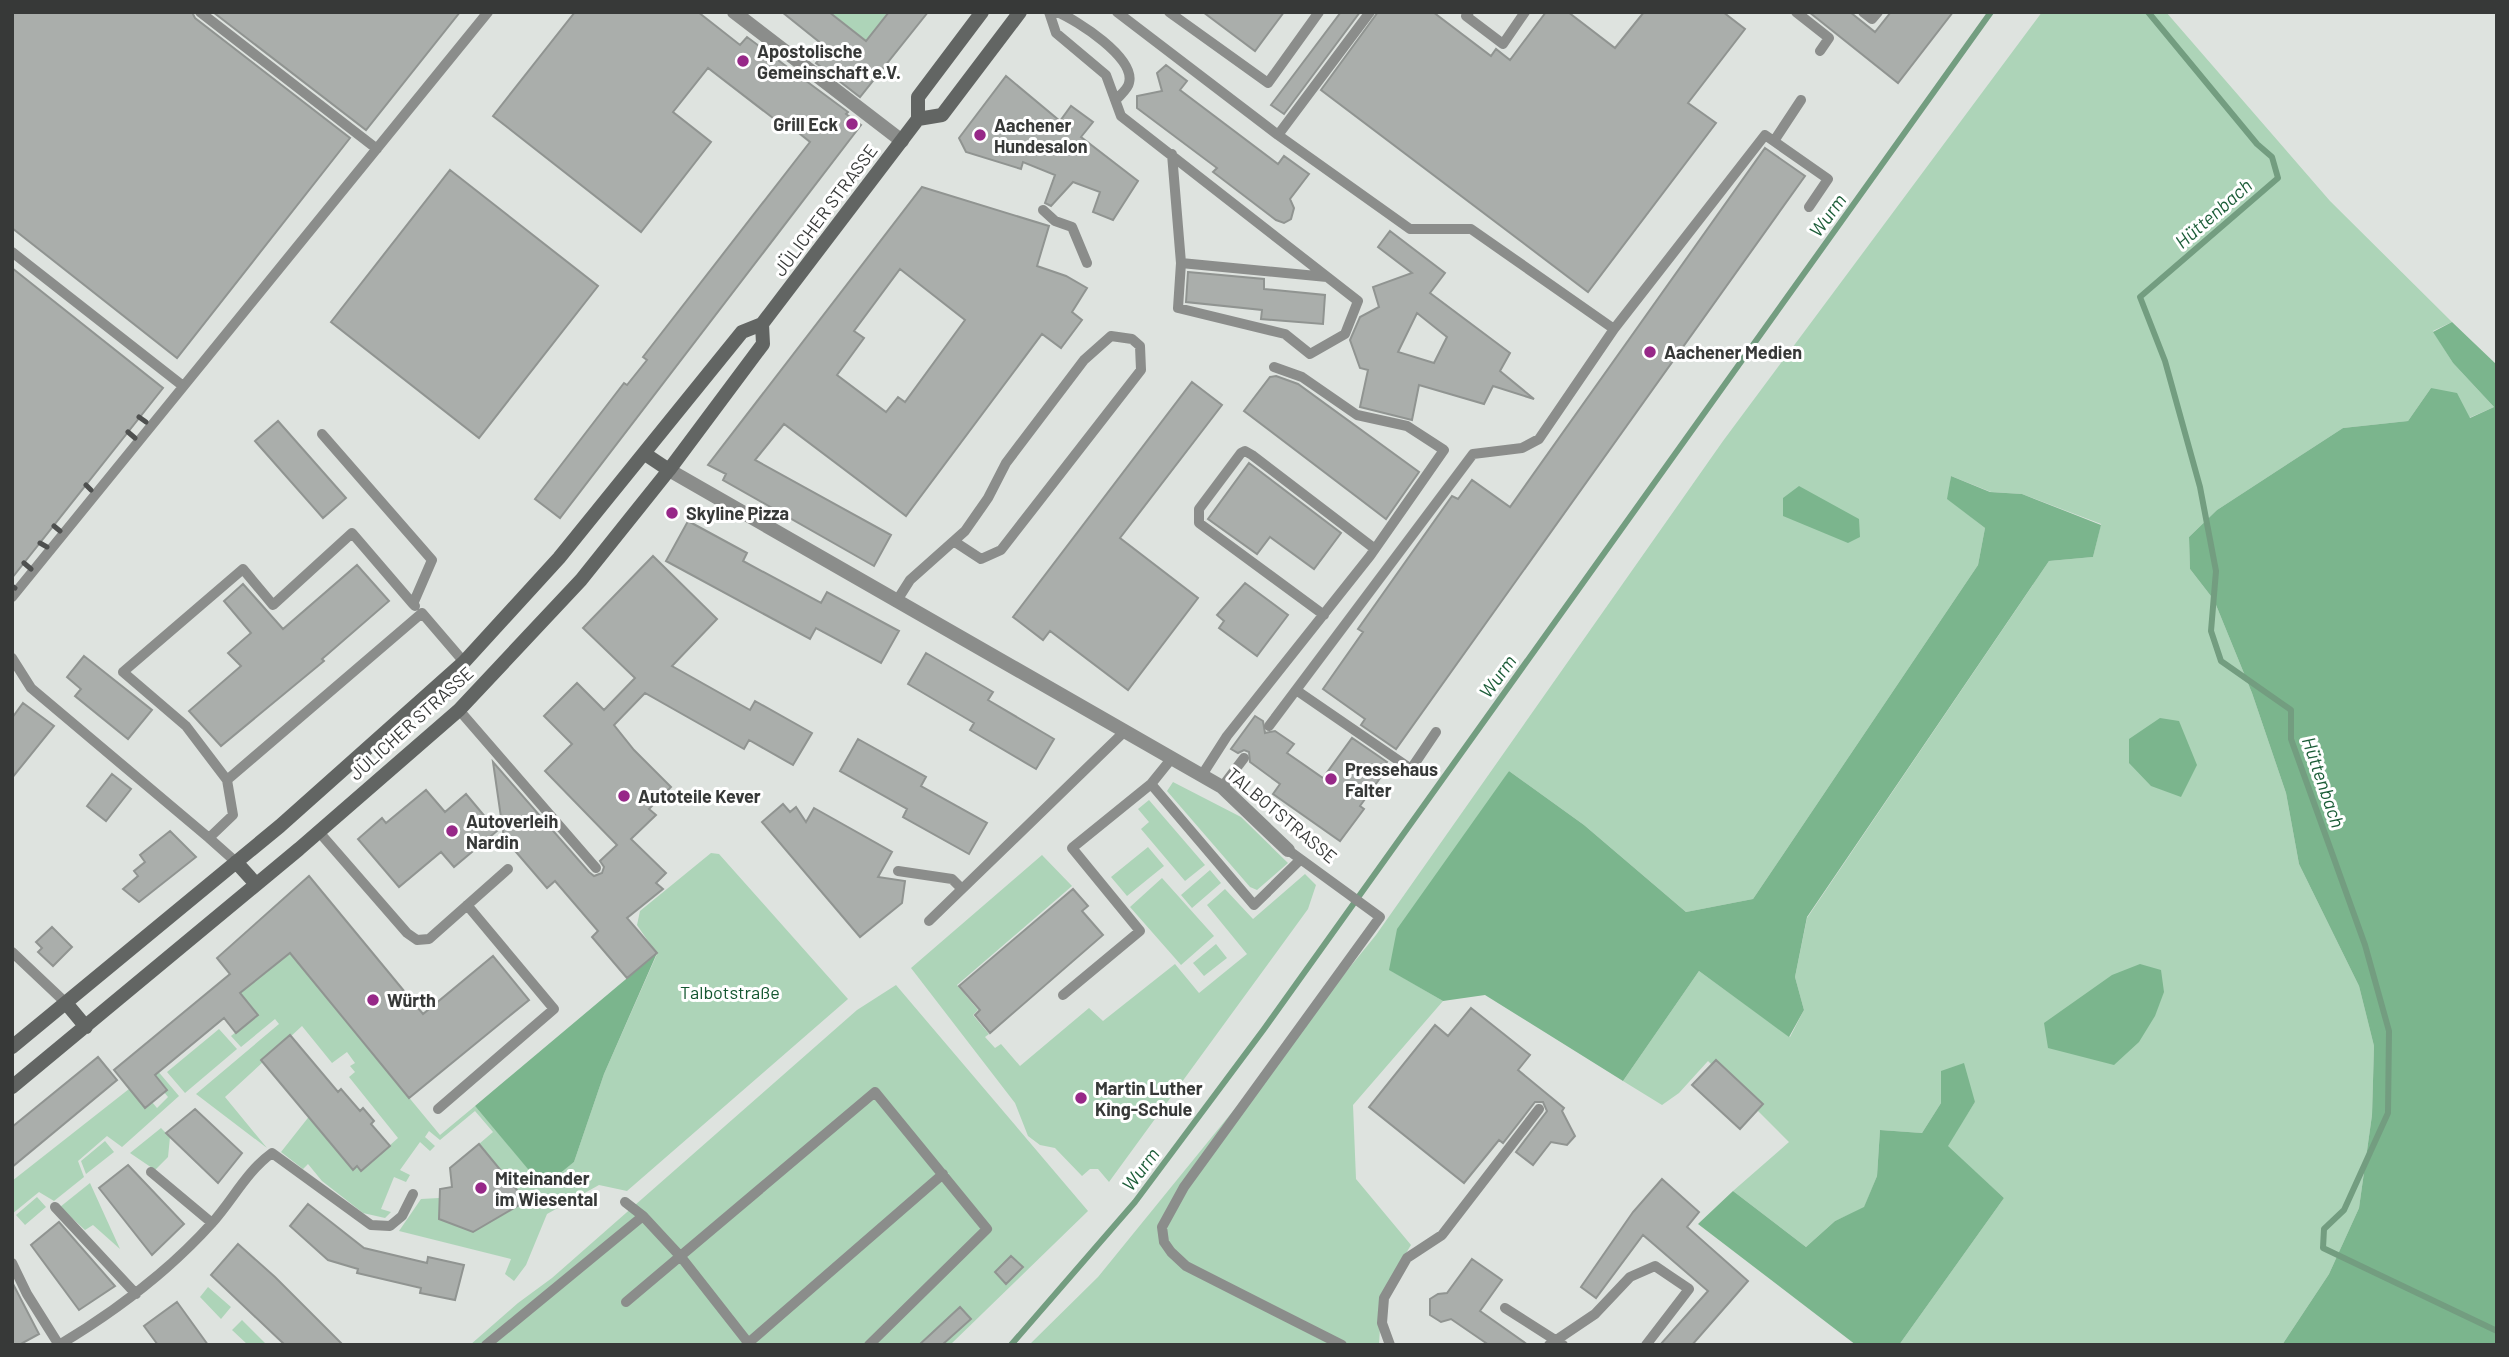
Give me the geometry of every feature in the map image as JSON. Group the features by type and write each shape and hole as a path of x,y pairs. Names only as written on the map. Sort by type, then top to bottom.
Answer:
{"main road":[{"name":"JÜLICHER STRASSE","path":"12,1047 236,862 464,662 559,558 742,332 762,324 902,141 918,118 918,97 982,12"},
{"path":"918,118 942,116 1020,12"},
{"name":"JÜLICHER STRASSE","path":"12,1087 319,832 459,710 581,580 669,470 763,344 762,324"},
{"path":"645,454 669,470"},
{"path":"236,862 256,884"},
{"path":"66,1003 86,1027"}],"street":[{"path":"734,12 902,141"},
{"name":"TALBOTSTRASSE","path":"669,470 1222,787 1288,850"}],"lane":[{"path":"200,12 377,149"},
{"path":"12,597 488,12"},
{"path":"1049,12 1056,33 1106,75 1121,116 1172,155 1358,301 1345,334 1310,354 1286,334 1178,308 1181,263 1172,155"},
{"path":"1057,12 1073,18 1119,55 1130,73 1129,85 1116,100"},
{"path":"1118,12 1278,135 1410,229 1471,229 1614,329"},
{"path":"1169,12 1268,83 1319,12"},
{"path":"1278,135 1370,12"},
{"path":"1469,12 1466,16 1503,44 1525,12"},
{"path":"1796,12 1829,38 1820,51"},
{"path":"1863,12 1872,19 1878,12"},
{"path":"1774,141 1801,100"},
{"path":"1269,726 1473,454 1522,448 1539,439 1614,329 1765,135 1828,179 1809,206"},
{"path":"1043,210 1055,221 1072,227 1087,263"},
{"path":"12,252 183,386"},
{"path":"1181,263 1327,277"},
{"path":"896,602 910,580 955,542 988,498 1006,463 1084,360 1111,336 1132,339 1140,346 1141,370 1001,550 981,559 955,542"},
{"path":"1202,775 1227,736 1375,550 1444,450 1407,426 1357,415 1302,377 1274,368"},
{"path":"322,434 432,560 413,604"},
{"path":"1324,615 1199,523 1199,509 1234,462 1245,451 1252,455 1375,550"},
{"path":"209,838 233,815 227,780 186,726 123,672 243,569 273,605 352,533 464,662"},
{"path":"227,780 422,613"},
{"path":"12,658 31,688 236,862"},
{"path":"1296,690 1411,769 1436,732"},
{"path":"459,710 596,868"},
{"path":"929,921 1124,732"},
{"path":"1063,995 1140,931 1073,848 1151,784 1172,758"},
{"path":"1222,787 1244,758"},
{"path":"1151,784 1254,905 1300,860"},
{"path":"319,832 407,933 417,940 429,939 508,869"},
{"name":"TALBOTSTRASSE","path":"1288,850 1380,917 1184,1186 1162,1227 1164,1242 1186,1266 1342,1345"},
{"path":"898,871 952,879 962,889"},
{"path":"438,1109 554,1009 467,905"},
{"path":"12,952 66,1003"},
{"path":"626,1301 875,1092 987,1229 869,1345"},
{"path":"1390,1345 1382,1323 1384,1298 1406,1258 1442,1235 1539,1109"},
{"path":"12,1263 27,1294 59,1345 108,1316 170,1266 212,1223 272,1153 371,1225 390,1226 402,1216 413,1194"},
{"path":"151,1172 212,1223"},
{"path":"625,1202 643,1216 681,1257 748,1344 943,1174"},
{"path":"55,1207 136,1294"},
{"path":"486,1345 643,1216"},
{"path":"1505,1308 1555,1343 1595,1314 1630,1277 1655,1266 1689,1289 1646,1345"}],"green space":[{"path":"829,12 889,12 863,45"},
{"path":"2042,12 2166,12 2330,201 2452,322 2433,331 2453,363 2494,407 2469,418 2431,388 2408,421 2343,428 2217,510 2189,537 2190,569 2214,600 2252,693 2286,793 2299,864 2359,986 2374,1046 2372,1115 2359,1208 2329,1274 2282,1345 1899,1345 2004,1198 1947,1146 1975,1102 1942,1071 1941,1103 1922,1133 1880,1130 1877,1176 1864,1208 1835,1221 1806,1247 1733,1191 1789,1142 1708,1061 1679,1093 1662,1105 1623,1081 1699,971 1790,1037 1804,1010 1795,977 1807,918 2049,561 2093,557 2101,524 2022,494 1991,492 1951,476 1948,499 1985,528 1978,565 1753,899 1686,912 1584,825 1509,771 1390,970 1443,1001 1353,1105 1356,1179 1411,1245 1382,1293 1379,1345 1029,1345 1098,1277 1376,935 1723,441"},
{"path":"2452,322 2497,365 2497,1345 2282,1345 2329,1274 2359,1208 2372,1115 2374,1046 2359,986 2299,864 2286,793 2252,693 2214,600 2190,569 2189,537 2217,510 2343,428 2408,421 2431,388 2457,393 2470,418 2494,407 2453,363 2433,332"},
{"path":"1951,476 1990,492 2022,494 2101,525 2093,557 2049,561 1807,917 1795,977 1804,1010 1789,1037 1699,971 1623,1081 1485,995 1443,1001 1389,970 1397,929 1509,771 1584,825 1686,912 1753,899 1978,565 1985,528 1947,499"},
{"path":"1799,486 1859,519 1860,537 1848,543 1783,516 1783,498"},
{"path":"2160,718 2179,721 2197,765 2181,797 2151,786 2129,763 2129,739"},
{"path":"1173,782 1241,817 1288,863 1257,890 1250,887 1167,791"},
{"path":"1149,800 1205,865 1185,881 1141,829 1149,822 1138,809"},
{"path":"1148,847 1164,866 1127,896 1111,877"},
{"name":"Talbotstraße","path":"711,853 719,854 848,999 627,1191 599,1185 547,1214 526,1265 514,1281 505,1274 511,1259 399,1231 421,1199 439,1198 439,1219 473,1232 526,1202 479,1144 493,1132 475,1111 440,1140 429,1131 425,1137 435,1146 430,1151 420,1142 400,1170 410,1175 406,1182 394,1177 381,1209 391,1212 385,1218 363,1213 322,1181 308,1164 303,1169 281,1152 311,1114 311,1120 353,1170 357,1166 361,1171 398,1138 349,1077 355,1072 350,1066 355,1063 347,1052 332,1063 302,1026 225,1097 267,1148 196,1094 279,1024 275,1019 241,1047 231,1036 258,1014 232,984 259,977 271,969 282,944 440,1135 475,1106 543,1186 574,1162 604,1074 657,954 637,925 640,911"},
{"path":"1042,855 1072,886 957,985 978,1010 973,1015 989,1034 985,1037 995,1048 1001,1044 1020,1066 1089,1008 1103,1021 1175,964 1199,993 1247,954 1207,905 1225,889 1253,919 1305,874 1316,885 1308,909 1109,1182 1098,1169 1090,1169 1082,1176 1055,1148 1040,1145 1028,1136 1015,1103 911,968"},
{"path":"1210,870 1221,883 1192,908 1181,895"},
{"path":"1162,878 1214,936 1181,965 1130,907"},
{"path":"1216,944 1227,958 1204,976 1193,963"},
{"path":"657,953 604,1074 574,1162 543,1187 475,1106"},
{"path":"2140,964 2161,970 2164,992 2155,1016 2139,1042 2114,1065 2048,1048 2044,1023 2112,975"},
{"path":"896,985 1088,1211 950,1345 470,1345 518,1303 552,1278 857,1010"},
{"path":"219,1029 237,1049 185,1093 167,1072"},
{"path":"145,1056 179,1096 122,1147 107,1136 78,1161 84,1177 54,1201 39,1192 12,1214 12,1181 129,1089 145,1108 152,1102 157,1108 168,1097 164,1092 167,1089 141,1059"},
{"path":"1964,1063 1975,1102 1948,1146 2004,1198 1899,1345 1856,1345 1698,1224 1733,1191 1806,1247 1835,1221 1864,1207 1877,1176 1880,1130 1922,1133 1941,1103 1941,1071"},
{"path":"161,1128 170,1137 168,1157 155,1170 130,1153"},
{"path":"105,1141 114,1152 86,1174 81,1161"},
{"path":"90,1183 120,1249 93,1225 85,1230 60,1207"},
{"path":"37,1197 46,1207 25,1225 16,1215"},
{"path":"208,1287 231,1307 221,1319 200,1297"},
{"path":"242,1320 267,1345 248,1345 232,1330"}],"building":[{"path":"12,12 192,12 195,18 350,138 177,358 12,228"},
{"path":"213,12 460,12 366,130"},
{"path":"575,12 698,12 740,45 747,37 848,112 846,114 861,125 560,518 535,499 624,383 627,385 647,360 643,357 810,142 785,122 782,125 708,68 673,112 711,142 641,232 493,116"},
{"path":"782,12 829,12 866,41 889,12 928,12 860,97 816,63 828,49"},
{"path":"1203,12 1284,12 1255,51"},
{"path":"1341,12 1360,12 1284,114 1271,105"},
{"path":"1378,12 1433,12 1491,56 1496,49 1510,60 1546,12 1568,12 1615,48 1644,12 1723,12 1745,29 1688,103 1716,123 1588,292 1321,90"},
{"path":"1809,12 1850,12 1875,32 1891,12 1953,12 1898,83"},
{"path":"1166,65 1187,81 1180,90 1278,164 1284,156 1309,174 1290,199 1294,208 1291,219 1284,223 1276,220 1213,172 1217,168 1137,108 1137,96 1162,91 1157,73"},
{"path":"1006,76 1060,121 1071,106 1093,122 1081,137 1138,181 1113,220 1093,212 1100,192 1073,182 1051,206 1045,203 1055,175 1023,162 1021,169 966,152 959,138"},
{"name":"Aachener Medien","path":"1765,148 1805,176 1396,749 1361,725 1365,719 1323,689 1363,632 1358,629 1452,496 1458,499 1472,480 1510,507"},
{"path":"450,170 598,286 479,438 331,322"},
{"path":"922,187 1049,226 1037,266 1066,276 1087,288 1072,312 1082,320 1061,348 1042,334 906,516 784,424 755,460 891,535 874,566 723,480 726,474 708,465","holes":["900,269 965,320 905,402 898,397 886,412 837,375 864,338 854,331"]},
{"path":"1390,231 1445,273 1430,293 1510,353 1500,371 1534,399 1493,386 1484,404 1419,385 1412,420 1360,407 1368,370 1360,368 1350,340 1360,317 1379,307 1373,287 1412,273 1378,247","holes":["1417,313 1447,337 1434,363 1398,352"]},
{"path":"12,268 163,388 12,578"},
{"path":"1188,272 1264,279 1264,289 1325,295 1323,324 1261,319 1262,310 1186,302"},
{"path":"1276,376 1298,384 1419,472 1386,519 1244,411 1270,377"},
{"path":"1192,382 1222,405 1120,538 1198,598 1128,690 1050,631 1043,640 1013,617"},
{"path":"278,421 346,498 323,518 255,441"},
{"path":"1249,463 1341,533 1314,569 1270,537 1257,554 1208,519"},
{"path":"688,521 747,553 743,561 821,603 827,592 899,631 881,663 816,628 810,639 666,561"},
{"path":"653,556 717,619 672,666 750,710 755,701 812,733 793,765 749,740 744,749 645,693 614,725 634,750 671,787 649,809 656,815 631,839 666,873 656,883 663,889 627,918 657,953 627,978 592,937 598,931 555,881 547,888 504,838 493,762 589,872 594,876 602,873 604,867 600,861 617,845 545,771 572,744 544,716 577,683 604,710 635,678 583,628"},
{"path":"357,565 389,601 322,659 324,661 221,746 189,711 241,666 228,653 251,633 224,601 243,584 283,629"},
{"path":"1245,583 1288,615 1257,656 1219,628 1224,621 1217,615"},
{"path":"926,653 993,692 988,700 1054,739 1036,769 970,730 974,723 908,684"},
{"path":"84,656 152,710 128,739 75,696 81,689 67,677"},
{"path":"23,703 54,726 12,778 12,718"},
{"name":"Pressehaus Falter","path":"1255,716 1263,721 1265,733 1275,731 1294,744 1287,753 1323,778 1352,738 1387,762 1385,765 1388,767 1360,806 1364,809 1340,841 1273,794 1280,784 1250,762 1249,752 1244,750 1238,753 1231,749"},
{"path":"858,739 926,777 921,786 987,823 969,854 903,817 907,809 840,771"},
{"path":"112,774 131,789 106,821 87,806"},
{"path":"426,790 445,812 466,794 497,831 454,867 441,852 399,887 358,839 382,818 386,823"},
{"path":"783,804 790,812 796,807 806,822 814,808 892,852 878,877 905,881 902,903 860,937 762,822"},
{"path":"170,831 196,857 139,902 123,889 138,876 134,871 145,862 140,855"},
{"path":"309,876 423,1014 493,956 529,1000 409,1098 290,953 240,993 258,1015 236,1033 224,1018 155,1075 167,1090 145,1108 114,1070 230,974 217,958"},
{"path":"1073,889 1088,906 1082,911 1103,935 990,1033 975,1015 980,1010 959,986"},
{"path":"52,927 72,947 53,966 38,952 42,948 36,942"},
{"path":"1471,1008 1530,1055 1518,1070 1564,1108 1562,1111 1575,1136 1567,1145 1551,1142 1533,1165 1516,1152 1547,1111 1543,1102 1535,1102 1503,1143 1499,1140 1464,1183 1369,1107 1435,1025 1448,1036"},
{"path":"290,1035 338,1092 341,1089 360,1111 363,1108 374,1121 371,1124 390,1146 361,1171 357,1166 353,1170 261,1060"},
{"path":"98,1057 117,1080 12,1167 12,1127"},
{"path":"1716,1060 1763,1104 1740,1129 1692,1085"},
{"path":"195,1109 242,1153 218,1183 166,1133"},
{"name":"Miteinander im Wiesental","path":"479,1144 526,1201 473,1232 439,1219 440,1189 452,1187 450,1168"},
{"path":"128,1165 184,1224 152,1255 99,1188"},
{"path":"1662,1179 1699,1212 1687,1227 1748,1281 1692,1345 1660,1345 1708,1291 1643,1235 1596,1298 1581,1287 1633,1212"},
{"path":"308,1204 364,1248 427,1263 428,1257 464,1265 455,1300 420,1293 421,1288 357,1273 358,1269 328,1260 290,1226"},
{"path":"59,1222 115,1286 79,1310 31,1245"},
{"path":"238,1244 343,1345 285,1345 211,1275"},
{"path":"1011,1256 1023,1267 1006,1284 995,1272"},
{"path":"1472,1259 1502,1280 1480,1311 1528,1345 1489,1345 1451,1319 1441,1322 1430,1315 1430,1299 1447,1293"},
{"path":"12,1282 39,1334 19,1345 12,1345"},
{"path":"177,1302 208,1345 158,1345 144,1326"},
{"path":"960,1307 971,1319 942,1345 919,1345"}],"waterway":[{"name":"Wurm","path":"1011,1345 1135,1202 1264,1029 1991,12"},
{"name":"Hüttenbach","path":"2148,12 2257,144 2272,157 2278,178 2140,297 2165,361 2200,487 2216,571 2211,631 2221,661 2291,710 2291,739 2365,945 2389,1031 2388,1113 2344,1210 2324,1229 2323,1248 2497,1331"}],"railway":[{"path":"139,417 146,422"},
{"path":"128,432 135,438"},
{"path":"86,485 91,490"},
{"path":"54,526 60,531"},
{"path":"40,543 47,547"},
{"path":"24,563 31,569"}],"place":[{"name":"Apostolische Gemeinschaft e.V.","path":"743,61"},
{"name":"Grill Eck","path":"852,124"},
{"name":"Aachener Hundesalon","path":"980,135"},
{"name":"Aachener Medien","path":"1650,352"},
{"name":"Skyline Pizza","path":"672,513"},
{"name":"Pressehaus Falter","path":"1331,779"},
{"name":"Autoteile Kever","path":"624,796"},
{"name":"Autoverleih Nardin","path":"452,831"},
{"name":"Würth","path":"373,1000"},
{"name":"Martin Luther King-Schule","path":"1081,1098"},
{"name":"Miteinander im Wiesental","path":"481,1188"}]}
